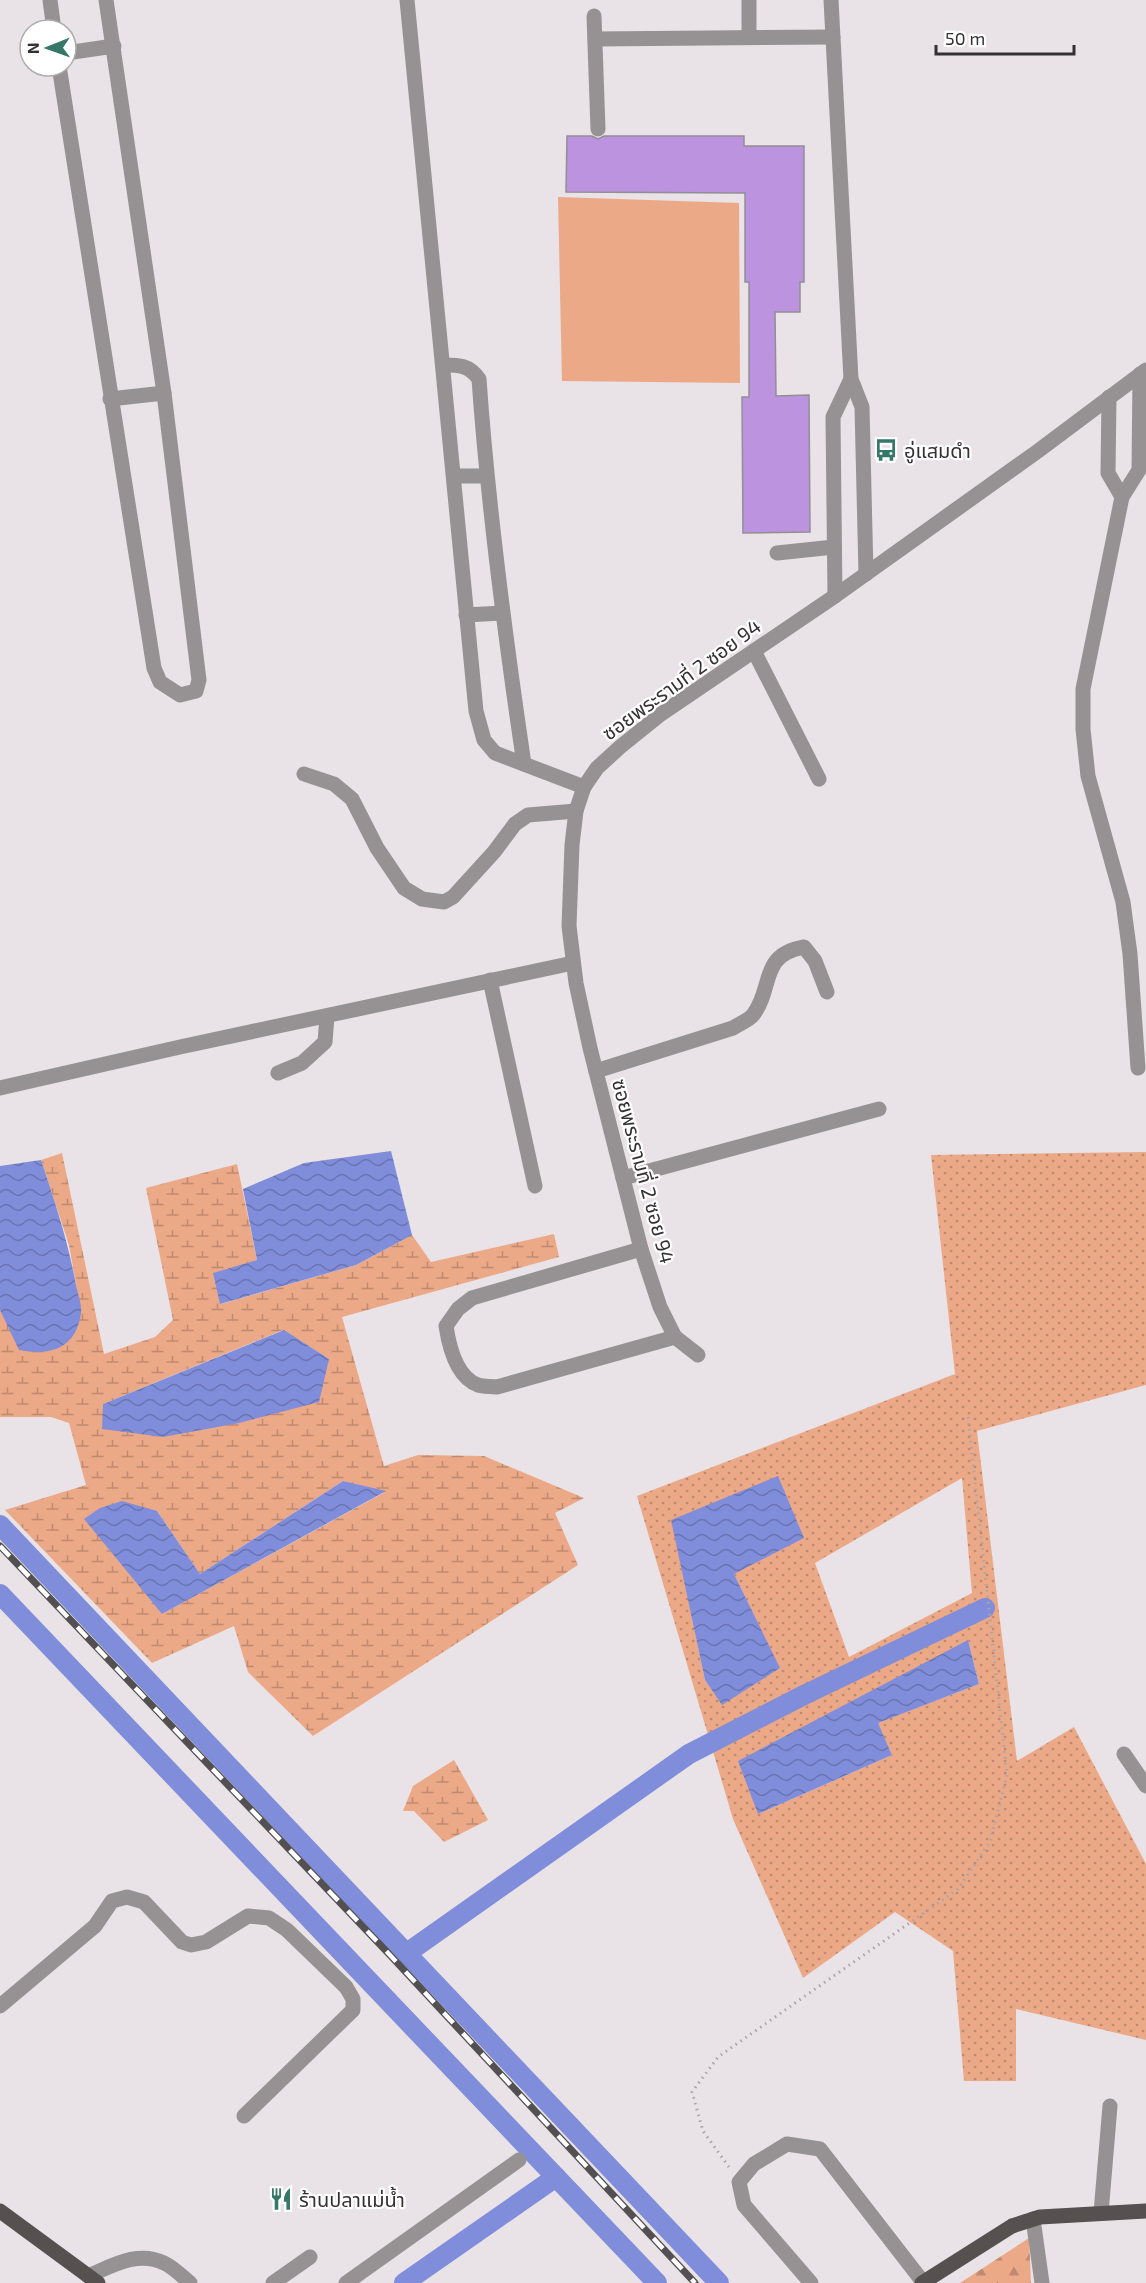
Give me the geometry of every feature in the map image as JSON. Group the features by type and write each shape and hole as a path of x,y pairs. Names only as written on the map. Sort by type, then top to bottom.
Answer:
{"main road":[{"path":"0,2211 93,2279"},
{"path":"923,2283 1012,2226 1033,2219 1146,2211"}],"street":[{"path":"50,0 52,18"},
{"path":"61,78 154,668 160,682 180,695 196,691 199,680 164,393 106,0"},
{"path":"407,0 476,711 484,740 495,753 584,787"},
{"path":"749,0 749,37"},
{"path":"831,0 851,379 862,407 866,574"},
{"path":"594,16 598,129"},
{"path":"595,39 832,36"},
{"path":"78,51 114,46"},
{"path":"444,365 473,370 479,379 486,476 502,614 524,764"},
{"path":"1138,1068 1130,954 1123,902 1088,776 1083,729 1083,689 1122,497 1139,470 1143,372"},
{"name":"ซอยพระรามที่ 2 ซอย 94","path":"698,1355 675,1337 660,1306 641,1249 596,1071 573,963 569,926 572,845 576,811 584,787 597,768 661,714 835,596 1038,451 1143,372"},
{"path":"835,596 833,417 851,379"},
{"path":"110,399 164,393"},
{"path":"1109,397 1108,472 1122,497"},
{"path":"455,476 486,476"},
{"path":"777,554 834,547"},
{"path":"466,615 502,614"},
{"path":"754,651 819,779"},
{"path":"304,774 334,784 352,799 377,848 404,888 422,899 444,902 453,897 494,852 515,824 528,815 576,811"},
{"path":"596,1071 733,1028 753,1016 773,965 782,954 794,949 804,947 810,954 827,992"},
{"path":"2,1091 180,1047 573,963"},
{"path":"490,980 535,1186"},
{"path":"279,1072 302,1063 325,1042 327,1017"},
{"path":"623,1178 879,1109"},
{"path":"641,1249 472,1298 458,1309 446,1326 450,1346 460,1370 476,1384 497,1387 675,1337"},
{"path":"1124,1754 1146,1786"},
{"path":"0,2006 96,1926 112,1901 127,1897 144,1902 182,1942 191,1945 206,1942 248,1916 269,1918 287,1930 346,1987 353,1999 353,2010 244,2116"},
{"path":"1101,2213 1110,2106"},
{"path":"811,2283 744,2205 740,2182 754,2164 787,2144 820,2149 923,2283"},
{"path":"346,2283 519,2160"},
{"path":"1033,2219 1042,2283"},
{"path":"93,2279 137,2257 151,2258 166,2263 190,2283"},
{"path":"273,2283 310,2257"}],"path":[{"path":"740,2182 703,2131 692,2092 718,2056 958,1889 990,1842 1007,1775 968,1417"}],"green space":[{"path":"558,197 739,203 740,383 562,381"},
{"path":"1146,1152 1146,1385 977,1431 1017,1761 1074,1727 1146,1864 1146,2040 1016,2009 1016,2081 964,2081 953,1951 895,1912 803,1978 733,1819 637,1496 955,1374 931,1155","holes":["962,1478 972,1593 849,1657 815,1563","672,1521 734,1574 779,1668 722,1704 705,1680","968,1640 979,1684 877,1723 892,1755 758,1814"]},
{"path":"62,1153 104,1354 155,1337 173,1320 146,1188 237,1164 257,1260 221,1304 356,1265 412,1235 431,1262 554,1234 559,1257 342,1317 384,1466 418,1455 484,1456 584,1498 555,1513 578,1565 313,1736 248,1672 234,1626 152,1663 5,1510 86,1485 69,1423 51,1417 0,1417 0,1310 7,1322 81,1312 69,1245 41,1160","holes":["283,1330 329,1359 103,1404","343,1481 385,1492 162,1614 157,1511 200,1574"]},
{"path":"454,1760 488,1820 444,1842 414,1811 403,1811 413,1786"},
{"path":"1029,2238 1031,2283 960,2283"}],"water":[{"path":"391,1151 412,1235 356,1265 220,1304 213,1273 257,1260 243,1189 304,1163"},
{"path":"41,1160 65,1237 80,1299 81,1313 74,1335 67,1342 51,1350 30,1352 19,1350 0,1310 0,1166"},
{"path":"284,1330 329,1359 319,1402 239,1423 163,1437 102,1429 103,1404"},
{"path":"778,1476 804,1538 734,1574 780,1668 722,1705 705,1680 671,1520"},
{"path":"343,1481 386,1491 162,1614 84,1519 100,1508 122,1501 157,1511 200,1574"},
{"path":"968,1640 979,1684 878,1723 892,1755 758,1814 738,1761"}],"building":[{"path":"567,136 592,136 598,139 604,136 744,136 744,146 804,146 804,282 800,282 800,312 775,312 776,396 809,395 810,532 743,533 742,397 749,397 749,282 745,282 745,193 566,192"}],"waterway":[{"path":"0,1525 719,2283"},
{"path":"0,1594 657,2283"},
{"path":"407,1953 689,1754 804,1695 985,1608"},
{"path":"404,2283 556,2177"}],"railway":[{"path":"0,1546 389,1954 695,2283"}],"place":[{"name":"อู่แสมดำ","path":"886,450"},
{"name":"ร้านปลาแม่น้ำ","path":"281,2199"}]}
